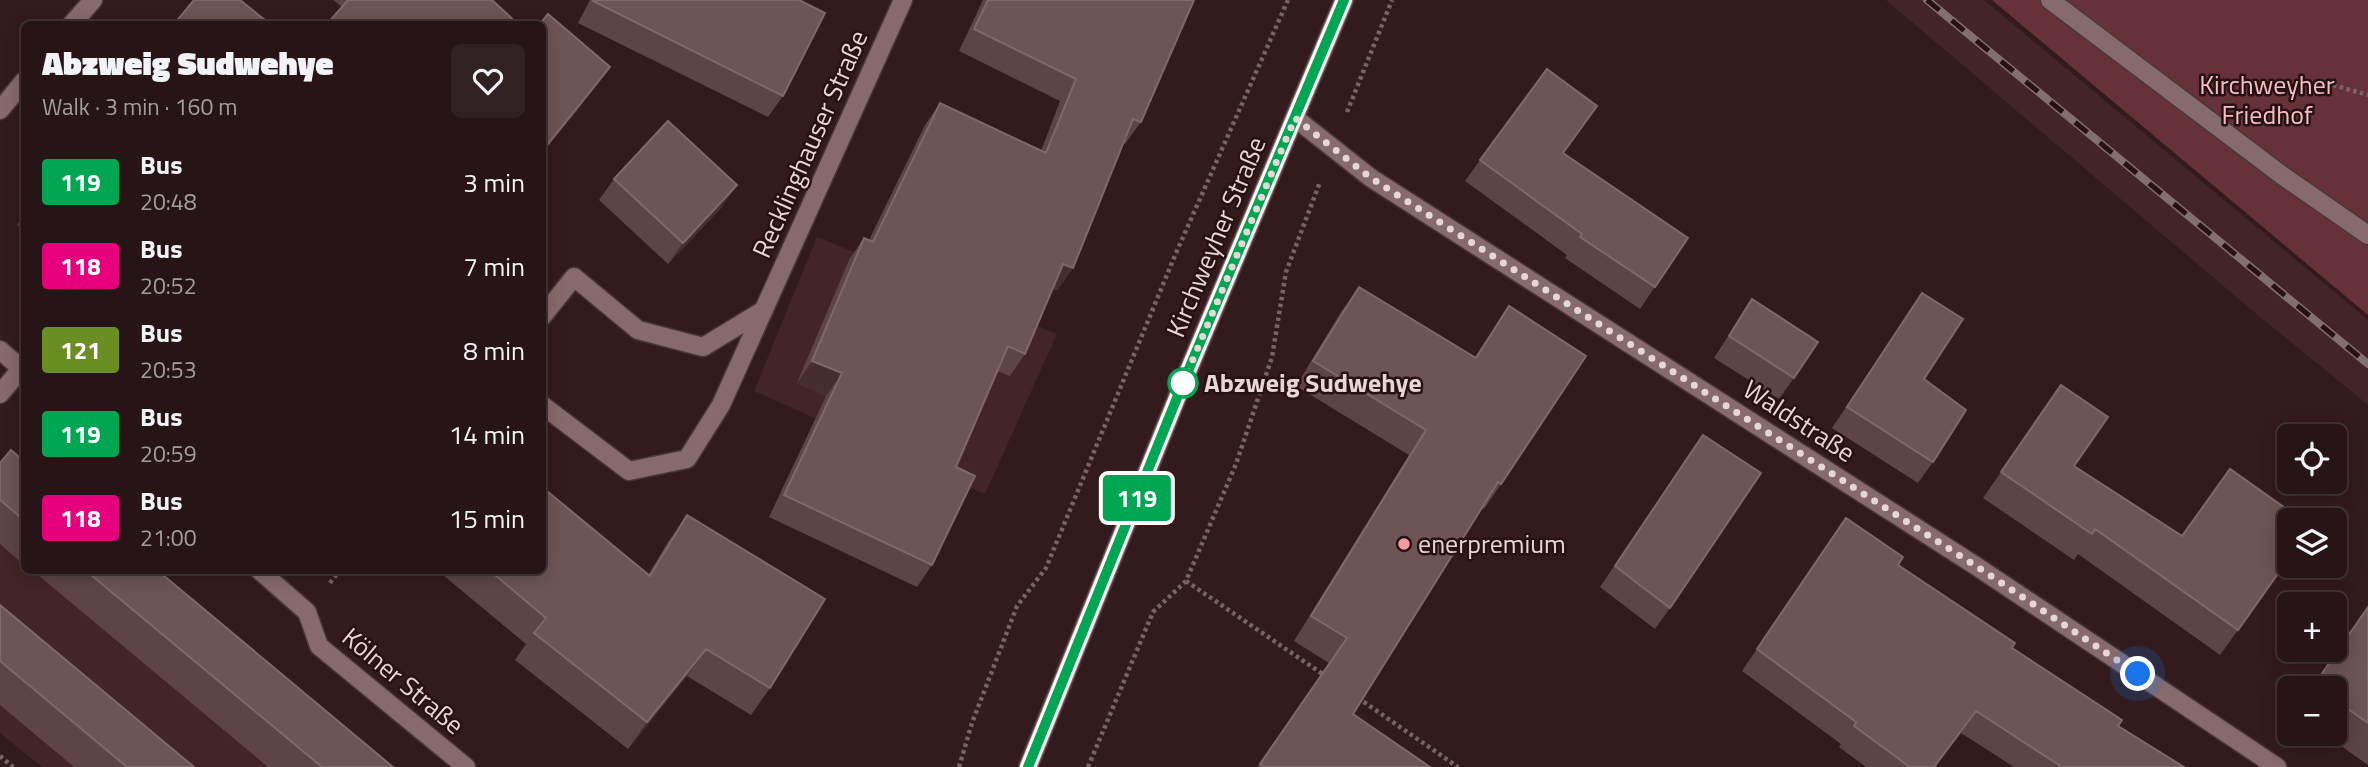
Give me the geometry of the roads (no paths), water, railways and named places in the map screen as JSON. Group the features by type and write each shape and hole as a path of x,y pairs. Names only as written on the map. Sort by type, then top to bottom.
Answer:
{"main road":[{"name":"Kirchweyher Straße","path":"1028,767 1183,383 1344,0"}],"street":[{"path":"75,21 93,0"},
{"name":"Recklinghauser Straße","path":"546,408 629,471 687,459 721,405 903,0"},
{"path":"2050,0 2283,176 2368,235"},
{"path":"0,110 21,85"},
{"name":"Waldstraße","path":"1295,118 1371,178 1976,566 2277,767"},
{"path":"546,312 575,277 638,330 703,347 764,310"},
{"path":"0,350 21,368"},
{"path":"0,394 21,372"},
{"name":"Kölner Straße","path":"264,574 307,612 319,646 466,767"}],"railway":[{"path":"1927,0 2368,364"}],"place":[{"name":"Abzweig Sudwehye","path":"1183,383"},
{"name":"enerpremium","path":"1404,544"}],"park label":[{"name":"Kirchweyher Friedhof","path":"2267,100"}]}
